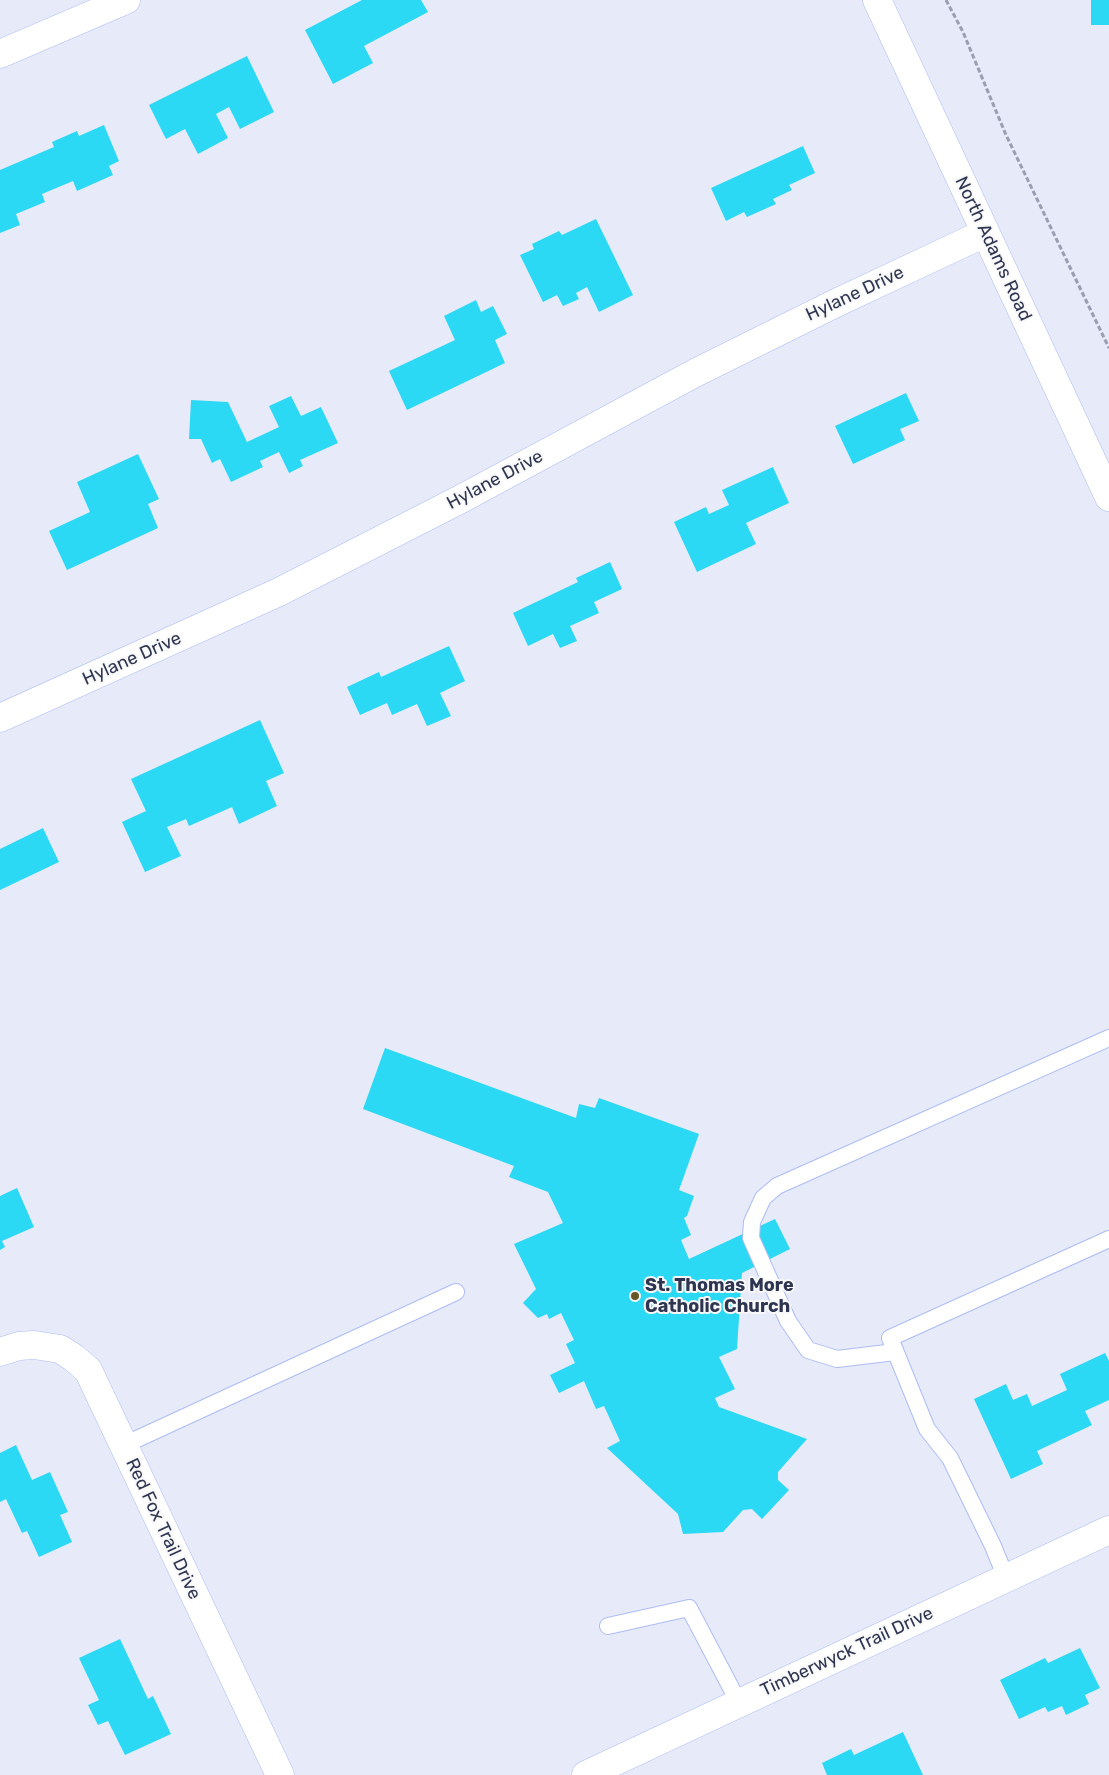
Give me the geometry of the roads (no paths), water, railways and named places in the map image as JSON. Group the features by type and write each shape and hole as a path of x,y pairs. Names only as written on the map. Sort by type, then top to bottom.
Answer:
{"street":[{"path":"0,54 126,0"},
{"name":"North Adams Road","path":"877,0 1109,497"},
{"name":"Hylane Drive","path":"0,718 236,613 296,584 695,373 836,303 986,233"},
{"name":"Red Fox Trail Drive","path":"0,1352 19,1346 34,1345 60,1349 88,1370 280,1775"},
{"name":"Timberwyck Trail Drive","path":"586,1775 1109,1530"}],"lane":[{"path":"896,1352 837,1359 808,1350 788,1321 751,1238 752,1222 763,1198 777,1186 1109,1038"},
{"path":"1006,1578 993,1546 950,1458 927,1429 890,1338 1109,1239"},
{"path":"124,1445 456,1292"},
{"path":"608,1626 689,1608 739,1703"}],"place":[{"name":"St. Thomas More Catholic Church","path":"635,1296"}]}
